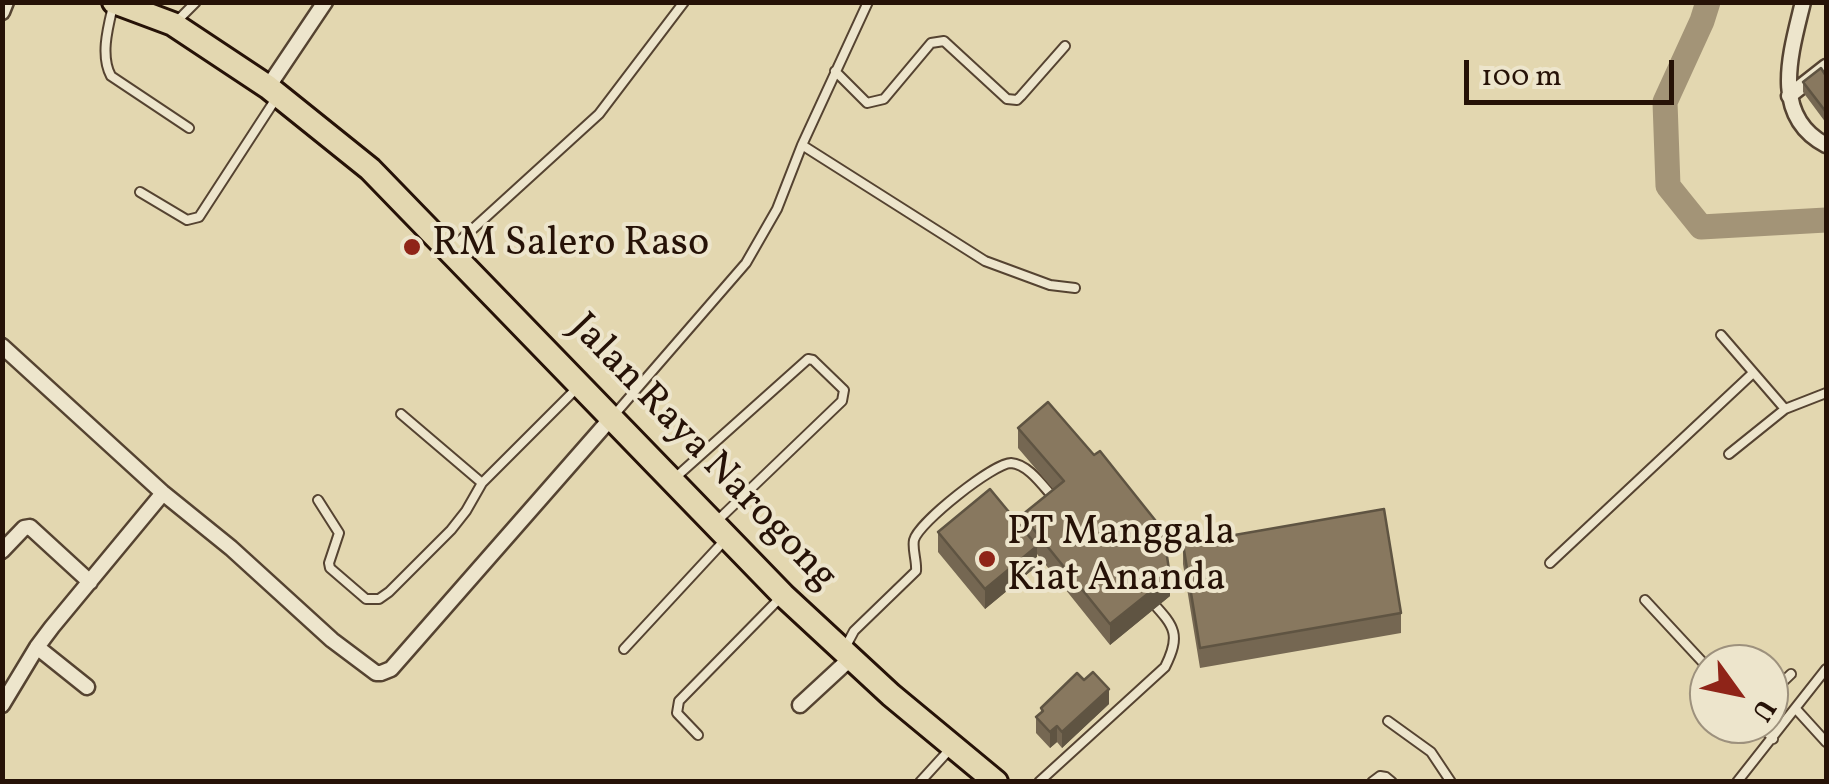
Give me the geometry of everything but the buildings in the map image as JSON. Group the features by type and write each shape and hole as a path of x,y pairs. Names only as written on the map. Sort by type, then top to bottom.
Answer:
{"main road":[{"name":"Jalan Raya Narogong","path":"114,2 173,24 273,91 370,169 783,594 996,782"}],"street":[{"path":"2,12 6,2"},
{"path":"273,91 325,2"},
{"path":"1803,2 1790,60 1789,96 1799,124 1826,145"},
{"path":"1789,96 1826,67"},
{"path":"2,346 332,640 381,674 391,669 612,417"},
{"path":"2,704 38,646 163,493"},
{"path":"2,551 20,531 30,527 90,582"},
{"path":"38,646 87,686"},
{"path":"800,705 848,654"}],"lane":[{"path":"114,2 106,69 189,128"},
{"path":"173,24 196,2"},
{"path":"449,250 599,114 684,2"},
{"path":"612,417 746,263 777,209 868,2"},
{"path":"835,71 867,103 879,102 931,42 940,40 1012,100 1021,96 1065,46"},
{"path":"140,192 187,220 200,217 273,91"},
{"path":"802,145 985,261 1050,286 1075,288"},
{"path":"1721,336 1785,409"},
{"path":"624,649 721,530 842,401 844,390 808,359 672,480"},
{"path":"1550,563 1753,373"},
{"path":"318,500 340,534 330,568 366,600 372,600 389,592 451,530 482,483 580,385"},
{"path":"1729,454 1785,409 1826,393"},
{"path":"401,414 482,483"},
{"path":"848,654 854,632 916,571 916,535 980,478 1008,463 1019,464 1054,498"},
{"path":"698,735 677,713 679,701 783,594"},
{"path":"1039,782 1165,667 1176,638 1172,623 1145,596"},
{"path":"1645,600 1689,647"},
{"path":"1789,717 1826,669"},
{"path":"1796,708 1826,742"},
{"path":"1388,721 1430,752 1451,782"},
{"path":"1737,782 1768,744"},
{"path":"920,782 952,747"},
{"path":"1372,782 1380,776 1392,782"}],"waterway":[{"path":"1708,2 1665,102 1668,186 1701,227 1826,220"}],"place":[{"name":"RM Salero Raso","path":"412,247"},
{"name":"PT Manggala Kiat Ananda","path":"987,559"}]}
